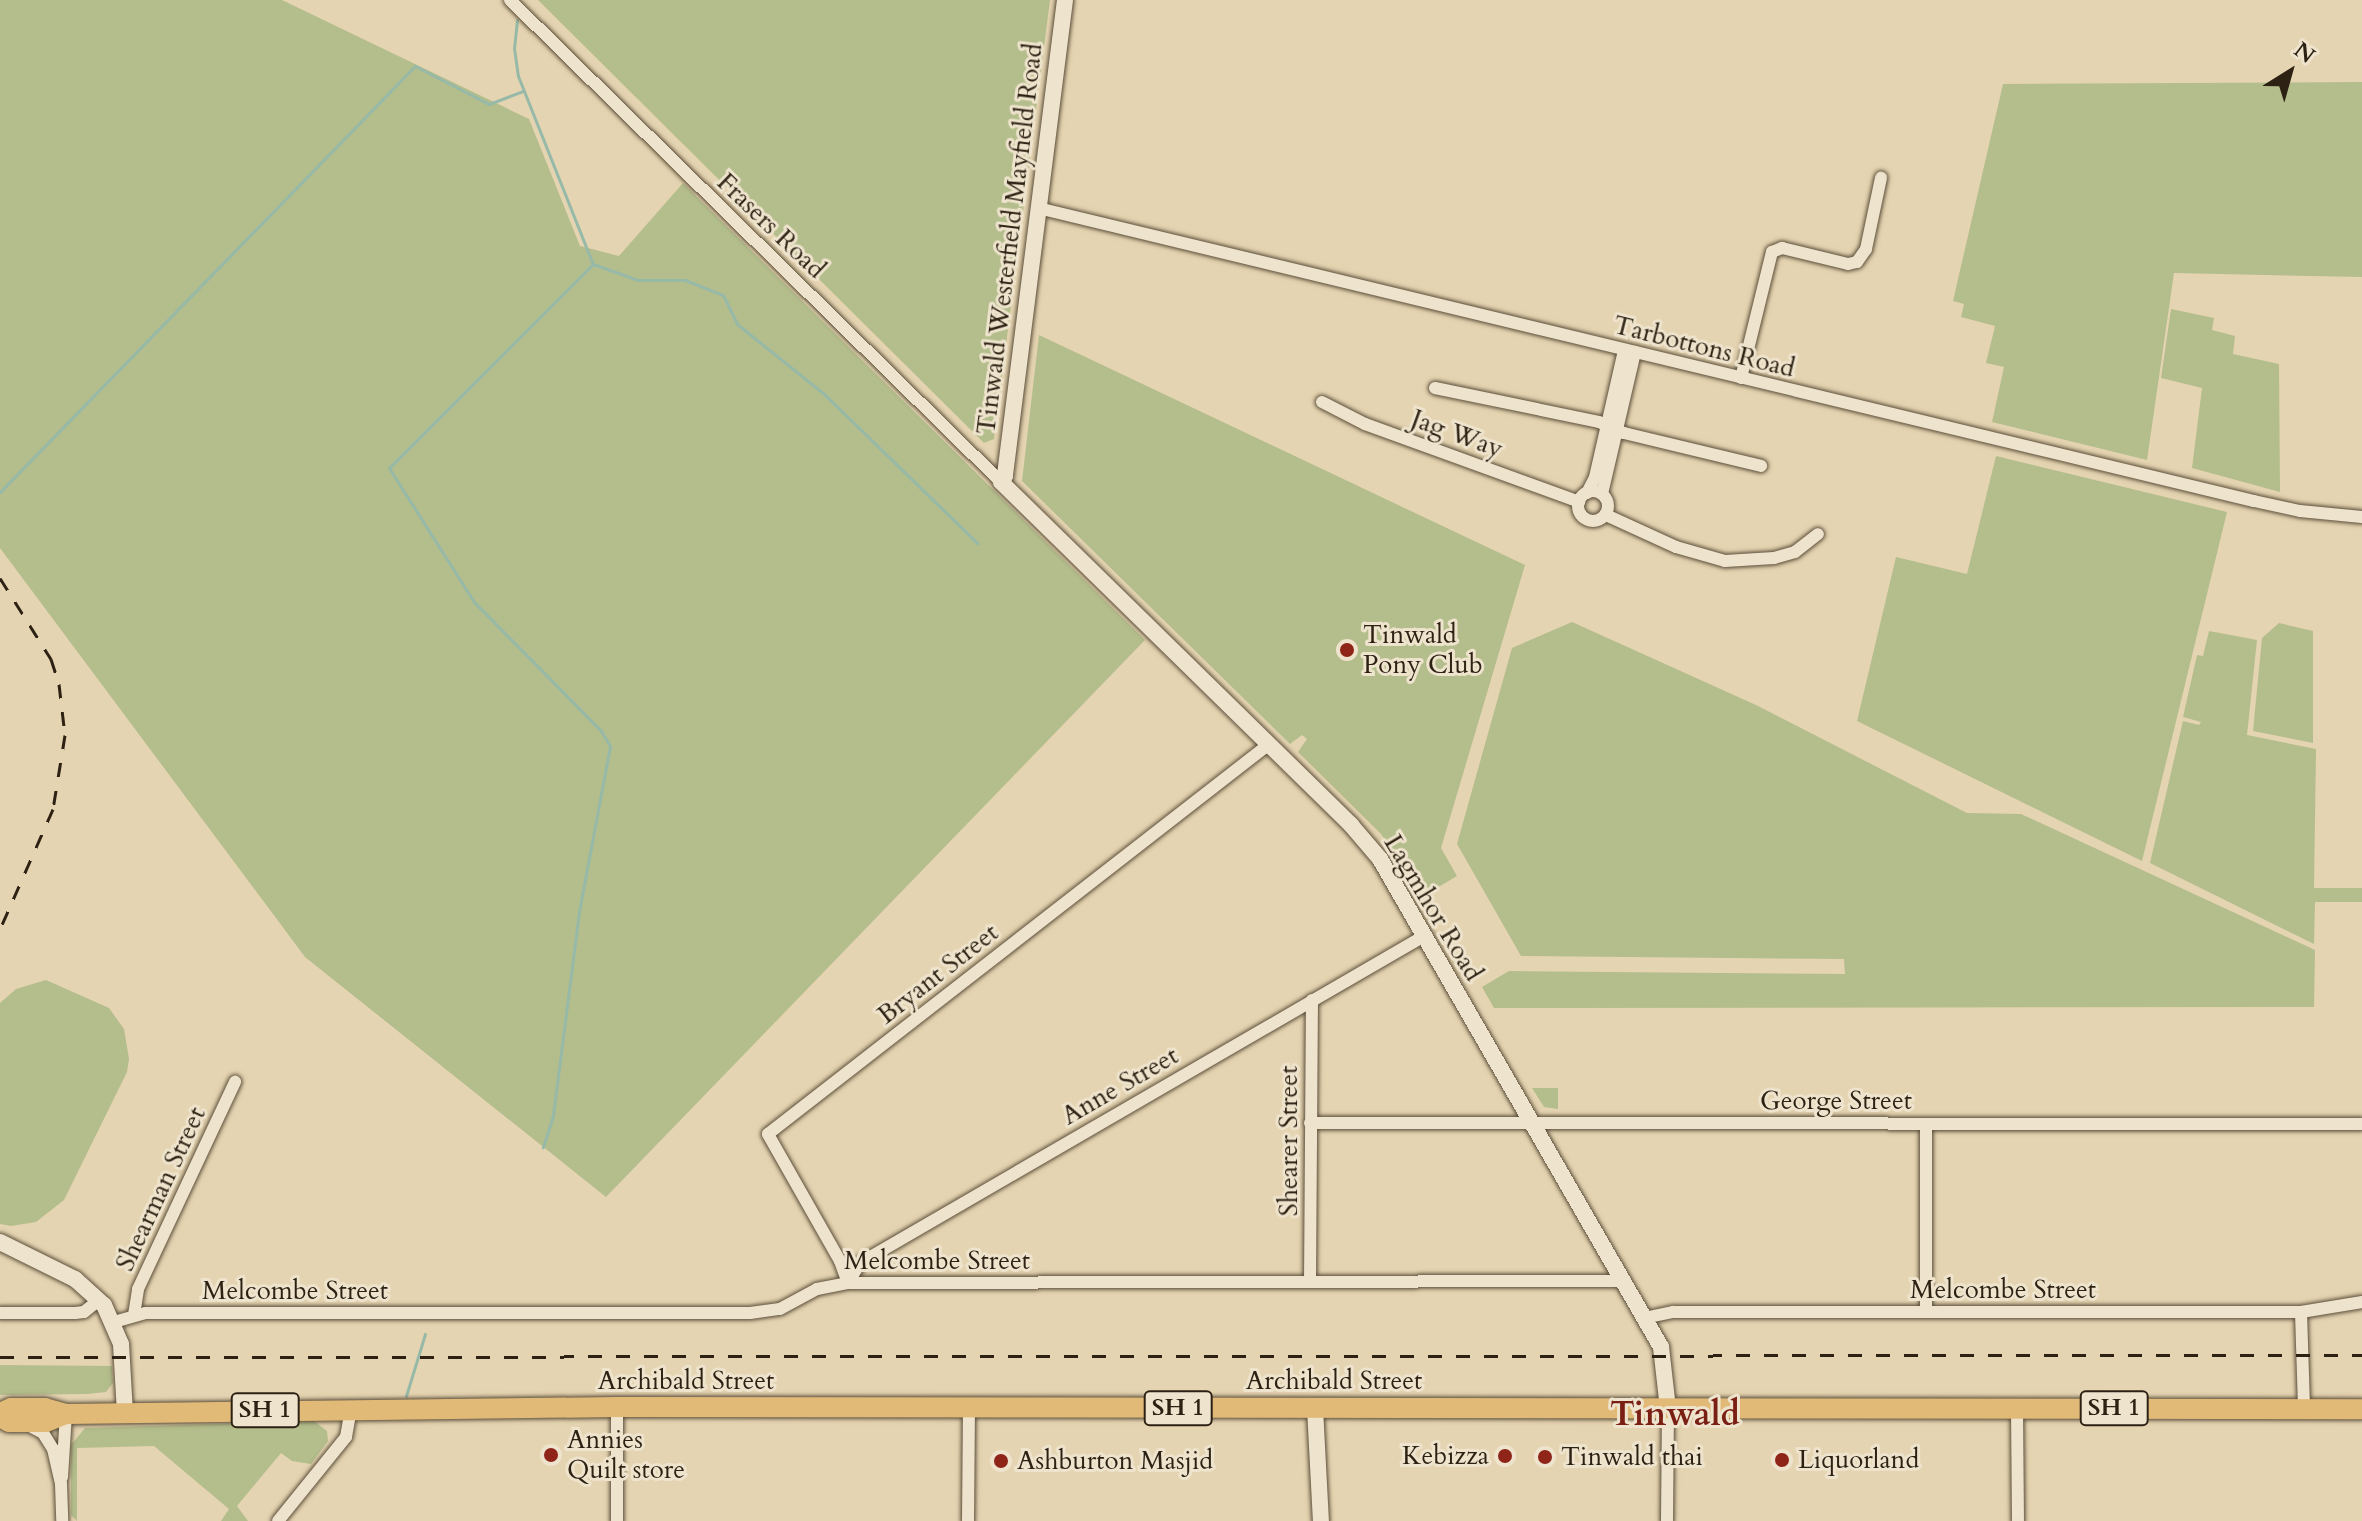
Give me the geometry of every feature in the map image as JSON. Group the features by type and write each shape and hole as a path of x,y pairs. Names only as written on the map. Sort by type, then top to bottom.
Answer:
{"highway":[{"name":"Archibald Street","path":"0,1415 11,1408 45,1408 66,1414 617,1407 2362,1409"},
{"name":"Archibald Street","path":"0,1415 22,1423 46,1422 66,1414"}],"street":[{"name":"Frasers Road","path":"510,0 1001,482"},
{"name":"Tinwald Westerfield Mayfield Road","path":"1001,482 1005,476 1065,0"},
{"path":"1741,378 1772,252 1782,248 1848,264 1857,262 1866,249 1881,178"},
{"name":"Tarbottons Road","path":"1038,208 2284,508 2362,517"},
{"path":"1612,428 1595,477 1578,509 1587,520 1601,520 1606,515 1608,504 1602,494 1612,428 1630,351"},
{"path":"1435,388 1761,466"},
{"name":"Jag Way","path":"1322,402 1365,424 1583,497"},
{"name":"Lagmhor Road","path":"1001,482 1366,842 1397,885 1644,1318 1663,1355 1668,1408"},
{"path":"1583,497 1602,494"},
{"path":"1606,515 1676,547 1725,561 1774,558 1795,552 1818,534"},
{"name":"Bryant Street","path":"848,1283 840,1261 768,1134 1268,745"},
{"name":"Anne Street","path":"848,1283 860,1263 1424,936"},
{"name":"Shearer Street","path":"1310,1282 1312,1000"},
{"name":"Shearman Street","path":"134,1315 138,1289 235,1082"},
{"name":"George Street","path":"1310,1123 2362,1124"},
{"path":"1926,1124 1926,1311"},
{"path":"0,1242 75,1279 99,1300 114,1322 121,1344 125,1413"},
{"name":"Melcombe Street","path":"114,1322 134,1315 750,1313 780,1309 830,1284 848,1283 1624,1281"},
{"path":"0,1313 84,1312 99,1300"},
{"name":"Melcombe Street","path":"1644,1318 1673,1312 2301,1312 2362,1302"},
{"path":"2301,1312 2304,1408"},
{"path":"617,1407 617,1521"},
{"path":"278,1521 346,1437 351,1408"},
{"path":"968,1521 969,1408"},
{"path":"1315,1408 1321,1521"},
{"path":"1667,1521 1668,1408"},
{"path":"2017,1408 2018,1521"},
{"path":"62,1521 66,1414"},
{"path":"22,1423 48,1439 61,1484"}],"green space":[{"path":"0,0 282,0 529,119 580,246 619,256 683,183 1145,640 606,1197 305,957 0,548"},
{"path":"538,0 1050,0 994,439 984,443"},
{"path":"2362,82 2362,277 2174,273 2147,460 1992,422 2004,367 1986,363 1995,326 1961,317 1964,304 1953,301 2003,84"},
{"path":"2171,309 2214,318 2212,330 2235,336 2233,354 2279,364 2280,492 2192,468 2202,388 2161,378"},
{"name":"Tinwald Pony Club","path":"1039,335 1525,565 1441,848 1457,876 1423,896 1381,834 1298,752 1307,739 1302,735 1290,744 1022,481"},
{"path":"1996,456 2227,512 2142,861 1857,721 1896,557 1967,574"},
{"path":"1572,622 1756,705 1967,813 2021,814 2315,950 2314,1007 1494,1008 1482,987 1509,971 1845,974 1844,959 1521,956 1457,844 1512,648"},
{"path":"2279,623 2313,631 2313,743 2253,731 2262,638"},
{"path":"2209,631 2257,640 2247,735 2316,749 2314,888 2362,888 2362,902 2315,902 2314,944 2150,863 2183,721 2199,725 2201,722 2183,717 2197,655 2203,656"},
{"path":"46,980 109,1008 124,1029 129,1059 127,1072 64,1200 36,1222 11,1226 0,1224 0,1003 16,989"},
{"path":"1532,1088 1558,1088 1558,1109 1544,1107"},
{"path":"0,1365 112,1366 113,1383 106,1392 88,1394 0,1395"},
{"path":"314,1421 327,1431 328,1441 311,1464 292,1461 281,1453 237,1506 248,1521 221,1521 229,1509 154,1446 77,1448 77,1521 71,1515 71,1445 85,1428"}],"waterway":[{"path":"517,20 514,48 518,76 593,264 389,468 474,602 601,731 610,746 579,912 553,1116 543,1147"},
{"path":"0,492 415,66 489,104 523,91"},
{"path":"593,264 638,280 685,280 723,295 737,324 824,394 977,543"},
{"path":"406,1396 425,1334"}],"railway":[{"path":"0,578 51,659 59,684 65,735 53,809 0,929"},
{"path":"0,1357 2362,1355"}],"place":[{"name":"Tinwald Pony Club","path":"1347,650"},
{"name":"Annies Quilt store","path":"551,1455"},
{"name":"Kebizza","path":"1505,1456"},
{"name":"Tinwald thai","path":"1545,1457"},
{"name":"Liquorland","path":"1782,1460"},
{"name":"Ashburton Masjid","path":"1001,1461"}],"district":[{"name":"Tinwald","path":"1675,1415"}]}
